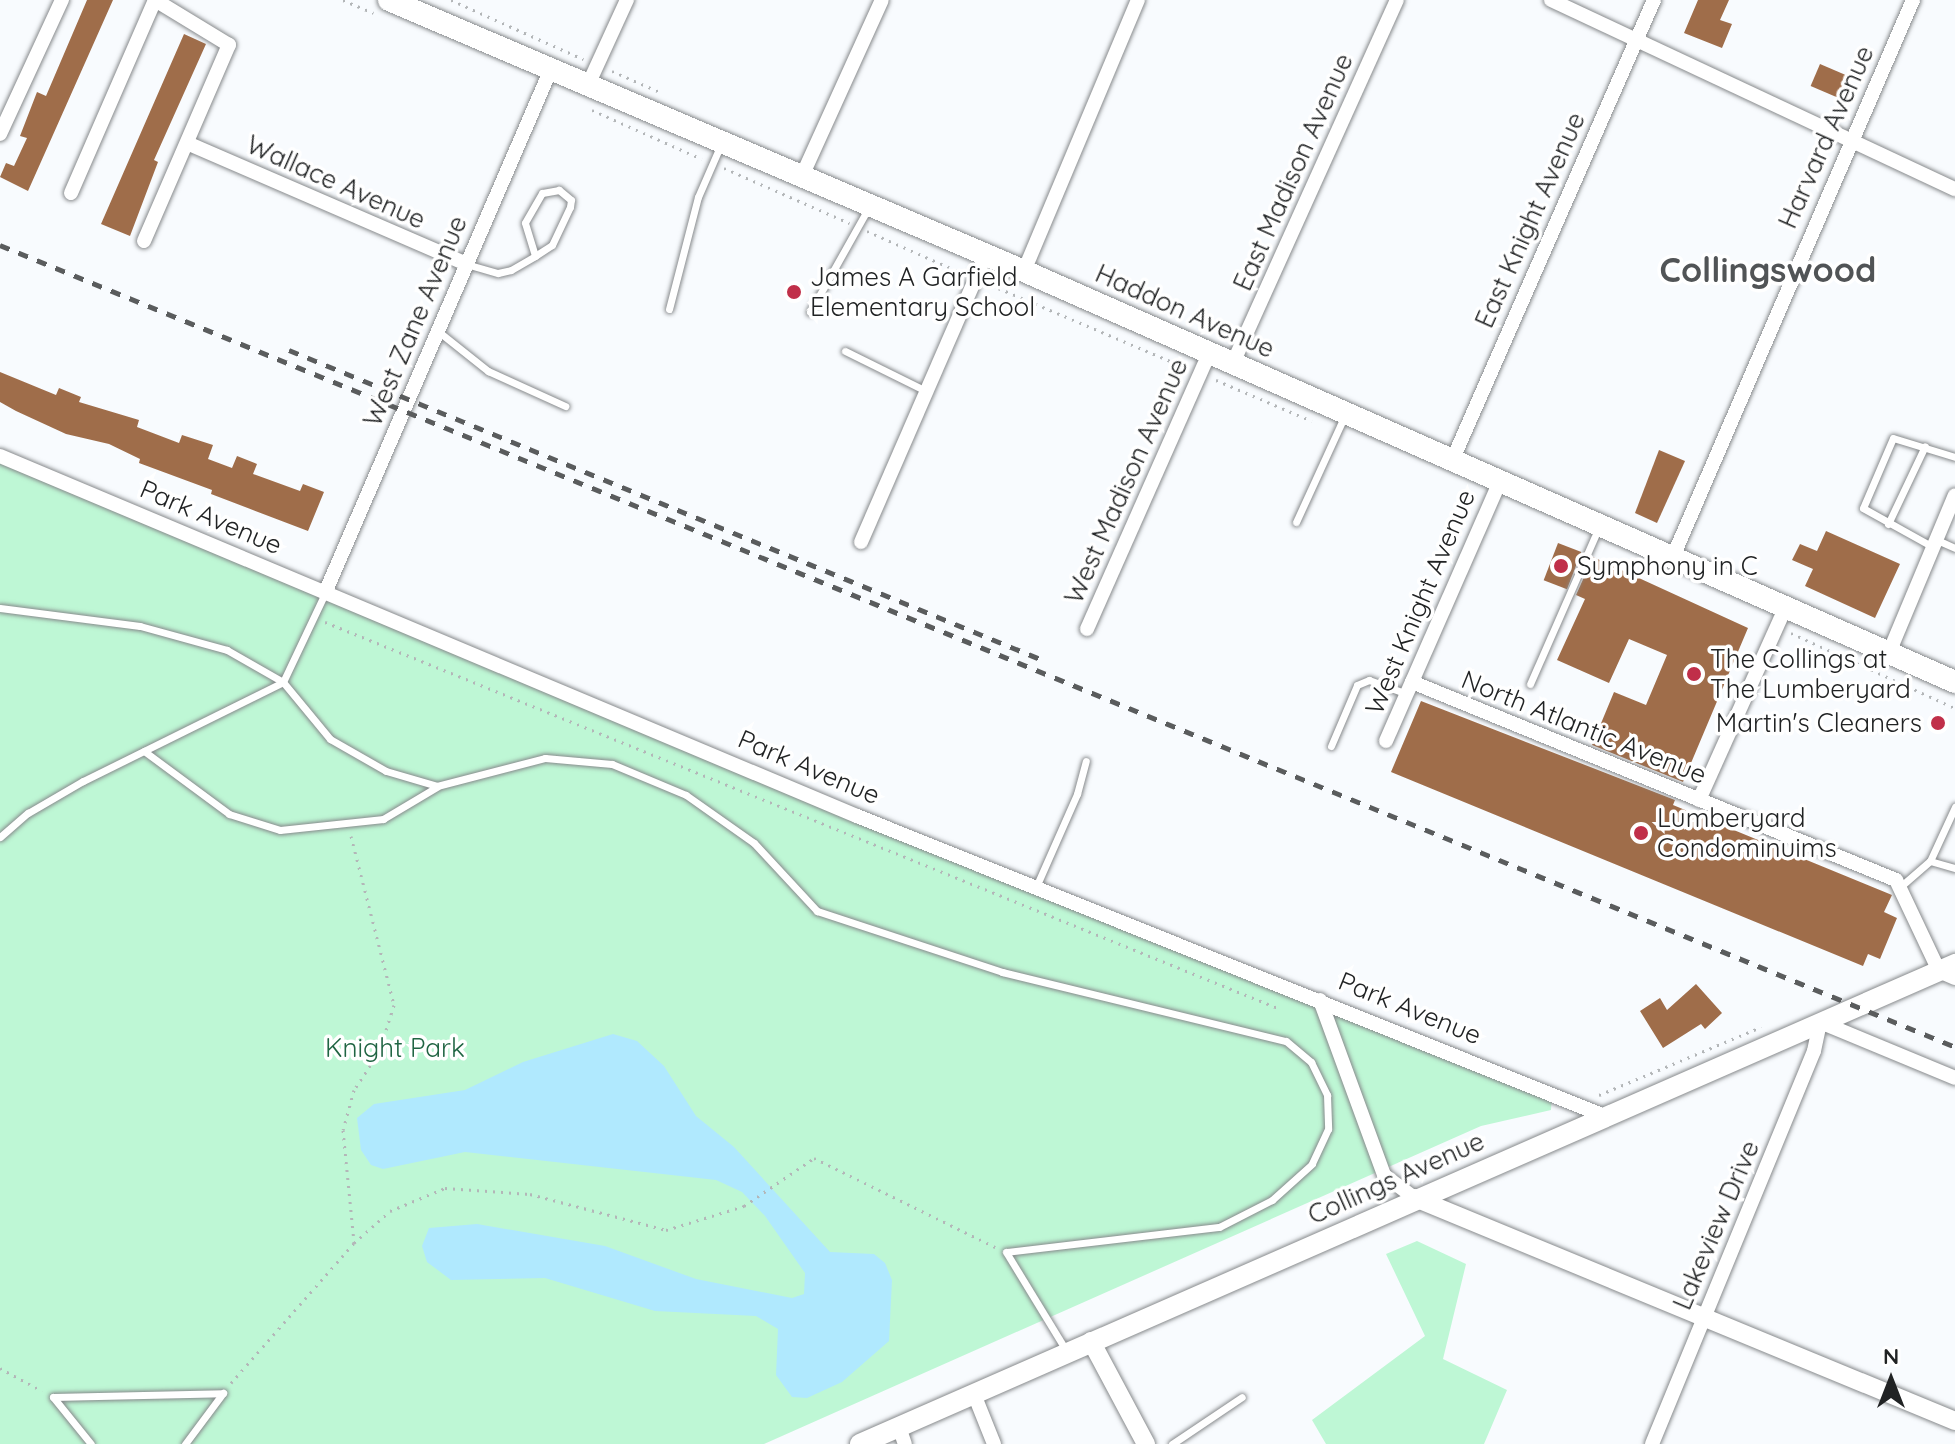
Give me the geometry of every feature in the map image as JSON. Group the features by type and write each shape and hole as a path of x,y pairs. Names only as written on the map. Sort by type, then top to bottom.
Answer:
{"main road":[{"name":"Haddon Avenue","path":"391,1 1024,271 1955,682"},
{"name":"Collings Avenue","path":"860,1444 902,1435 974,1394 1415,1198 1600,1105 1950,971"}],"street":[{"path":"0,134 62,0"},
{"path":"71,193 155,0 229,45 144,241"},
{"path":"590,85 627,0"},
{"path":"802,176 882,0"},
{"path":"1024,271 1138,0"},
{"name":"East Madison Avenue","path":"1233,363 1397,0"},
{"path":"1551,0 1955,189"},
{"name":"East Knight Avenue","path":"1452,461 1654,0"},
{"name":"Harvard Avenue","path":"1672,559 1913,0"},
{"name":"West Zane Avenue","path":"325,593 551,69"},
{"name":"Wallace Avenue","path":"187,143 466,264"},
{"path":"861,542 986,255"},
{"name":"West Madison Avenue","path":"1087,629 1210,352"},
{"name":"Park Avenue","path":"0,456 1036,887 1320,1000 1600,1105"},
{"name":"West Knight Avenue","path":"1386,741 1499,483"},
{"path":"1888,655 1955,495"},
{"path":"1699,800 1785,609"},
{"name":"North Atlantic Avenue","path":"1409,688 1603,761 1896,880 1900,887"},
{"path":"1900,887 1950,971"},
{"path":"1320,1000 1384,1175 1415,1198 1955,1421"},
{"path":"1820,1022 1955,1078"},
{"name":"Lakeview Drive","path":"1652,1444 1814,1051 1820,1022"},
{"path":"1091,1341 1146,1444"},
{"path":"974,1394 994,1444"}],"lane":[{"path":"669,309 698,197 722,142"},
{"path":"466,264 498,273 535,256 558,239 571,200 559,190 542,193 525,223 535,256"},
{"path":"810,312 870,205"},
{"path":"437,331 488,371 565,406"},
{"path":"845,351 927,392"},
{"path":"1296,522 1346,413"},
{"path":"1955,457 1897,437 1863,508 1888,524 1935,544 1955,548"},
{"path":"1888,524 1925,446"},
{"path":"1530,684 1599,527"},
{"path":"0,837 28,813 283,682 325,593"},
{"path":"0,608 140,626 227,650 283,682 330,739 386,771 437,786"},
{"path":"1331,746 1357,685 1369,680 1409,688"},
{"path":"144,751 229,814 280,830 383,819 437,786 545,758 612,764 686,795 754,843 817,911 1002,972 1243,1027 1286,1041 1311,1062 1327,1095 1328,1129 1312,1164 1272,1200 1219,1227 1006,1252 1067,1352"},
{"path":"1036,887 1077,794 1086,761"},
{"path":"1900,887 1930,861 1955,807"},
{"path":"1930,861 1955,868"},
{"path":"53,1397 223,1393"},
{"path":"185,1444 223,1393"},
{"path":"53,1397 91,1444"},
{"path":"1172,1444 1242,1397"}],"path":[{"path":"451,0 712,163 1200,374"},
{"path":"314,618 1278,1008"},
{"path":"348,825 394,1005 379,1052 354,1090 343,1130 354,1243"},
{"path":"1600,1105 1772,1022"},
{"path":"223,1393 354,1243 390,1211 445,1188 530,1194 666,1230 744,1206 814,1158 1006,1252"},
{"path":"0,1368 53,1397"}],"green space":[{"name":"Knight Park","path":"0,460 1552,1095 1551,1110 1481,1126 764,1444 0,1444"},
{"path":"1417,1241 1466,1264 1443,1359 1507,1390 1484,1444 1326,1444 1312,1420 1425,1336 1386,1254"}],"water":[{"path":"613,1034 637,1041 664,1066 696,1116 734,1147 830,1252 874,1254 885,1263 892,1280 889,1341 842,1382 807,1398 792,1397 776,1375 778,1329 756,1316 655,1311 545,1278 451,1280 427,1262 422,1246 429,1228 477,1224 605,1246 696,1279 792,1298 804,1294 805,1273 765,1216 742,1192 716,1180 465,1152 383,1169 371,1165 361,1150 357,1118 374,1104 465,1090 523,1062"}],"building":[{"path":"87,0 113,0 28,191 0,177 6,163 14,166 27,138 20,136 37,92 46,96"},
{"path":"1698,0 1729,0 1720,20 1732,24 1722,48 1684,33"},
{"path":"184,34 206,44 154,160 158,162 130,236 101,224"},
{"path":"1820,64 1850,77 1841,99 1811,86"},
{"path":"0,372 56,395 59,388 81,397 79,402 139,420 137,427 179,443 182,435 213,445 208,459 232,468 237,456 257,464 253,474 300,491 303,484 324,492 308,531 139,463 140,459 109,444 66,434 16,411 0,402"},
{"path":"1659,450 1685,461 1657,523 1635,513"},
{"path":"1826,531 1900,564 1875,618 1805,586 1813,569 1792,560 1800,544 1817,551"},
{"name":"Symphony in C","path":"1558,543 1581,552 1567,589 1544,580"},
{"name":"The Collings at The Lumberyard","path":"1593,557 1748,628 1683,782 1592,745 1614,692 1646,705 1667,655 1629,639 1609,683 1557,660 1585,599 1576,595"},
{"name":"Lumberyard Condominuims","path":"1421,701 1675,800 1673,805 1892,895 1884,912 1897,918 1880,959 1868,954 1863,966 1391,772"},
{"path":"1696,984 1722,1013 1705,1029 1701,1024 1663,1048 1640,1011 1660,998 1667,1010"}],"railway":[{"path":"0,245 1955,1047"},
{"path":"289,350 1040,659"}],"place":[{"name":"James A Garfield Elementary School","path":"794,292"},
{"name":"Symphony in C","path":"1561,566"},
{"name":"The Collings at The Lumberyard","path":"1694,674"},
{"name":"Martin's Cleaners","path":"1938,723"},
{"name":"Lumberyard Condominuims","path":"1641,833"}],"district":[{"name":"Collingswood","path":"1768,270"}]}
